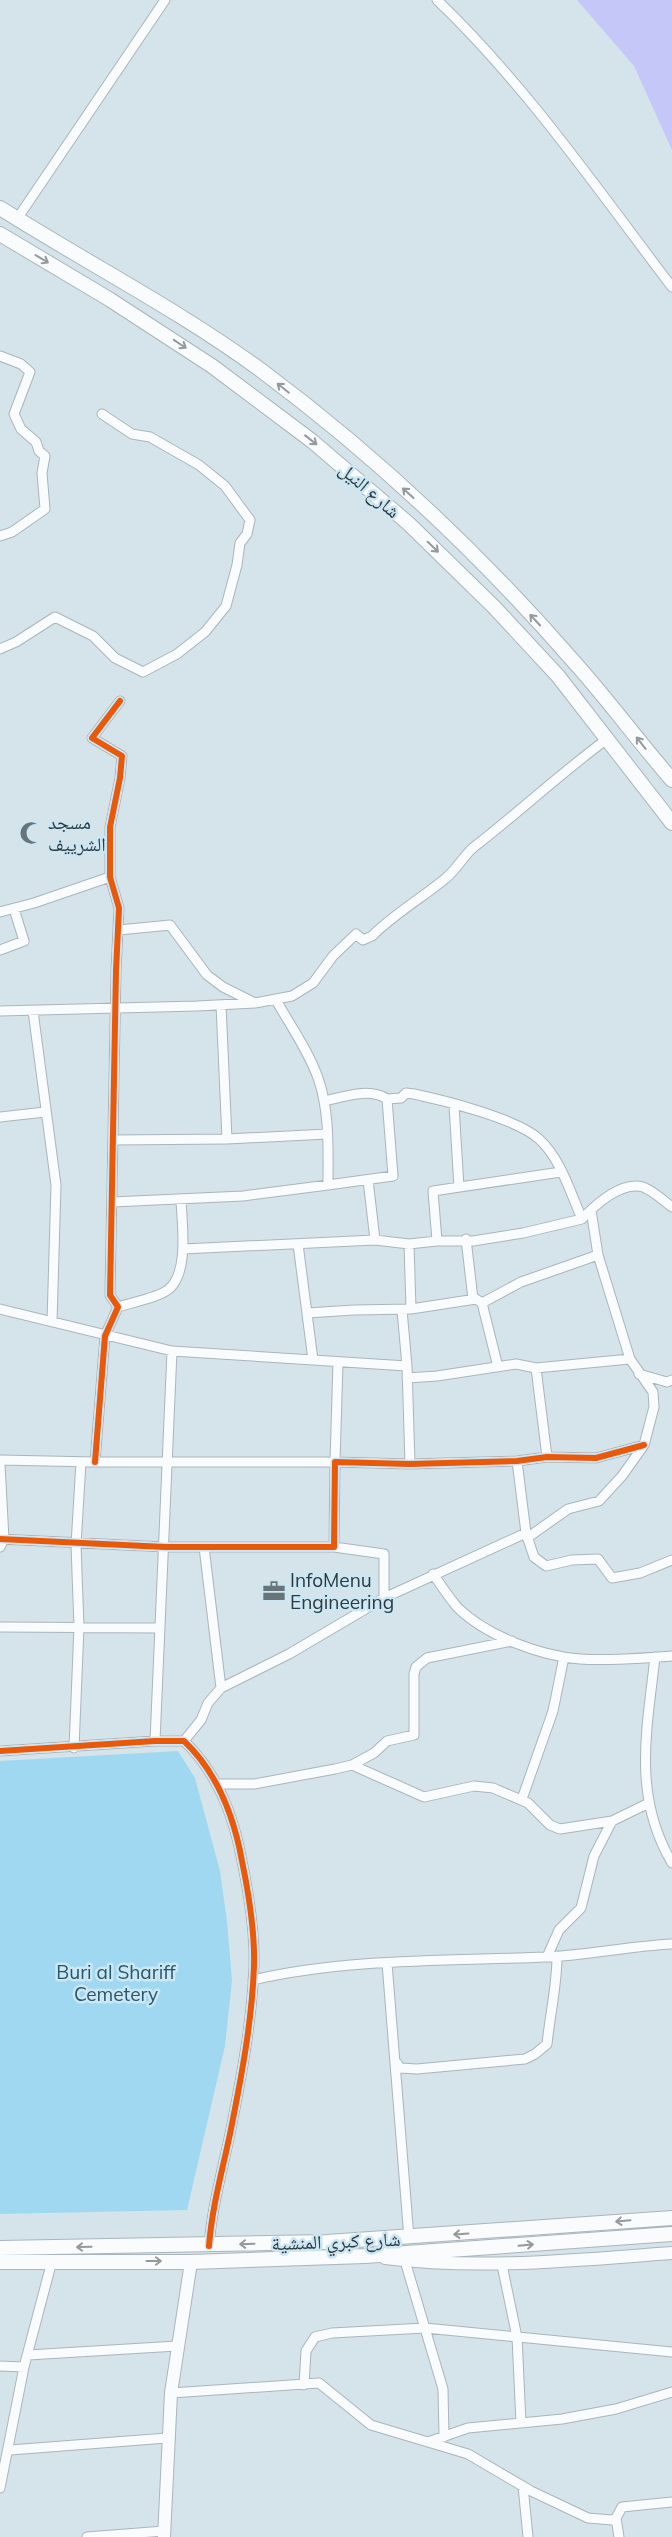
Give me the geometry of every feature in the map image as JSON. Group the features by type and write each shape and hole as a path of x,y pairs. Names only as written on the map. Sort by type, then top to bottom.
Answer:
{"main road":[{"name":"شارع النيل","path":"0,208 220,342 263,372 380,468 425,508 514,597 581,670 672,780"},
{"name":"شارع النيل","path":"0,234 124,309 212,366 312,441 365,485 409,524 494,607 558,676 669,815"},
{"name":"شارع كبري المنشية","path":"0,2248 209,2246 409,2238 672,2217"},
{"name":"شارع كبري المنشية","path":"0,2262 191,2262 365,2256 672,2234"}],"street":[{"path":"17,219 165,0"},
{"path":"437,0 475,38 557,134 672,287"},
{"path":"0,356 22,364 30,372 14,414 21,429 36,442 39,451 45,456 42,473 45,509 12,532 0,536"},
{"path":"0,649 16,642 55,617 93,636 115,658 143,672 177,654 205,632 226,606 237,565 240,543 247,534 250,520 225,486 199,465 150,437 132,434 102,414"},
{"path":"118,1307 110,1295 119,930 117,898 110,877 110,827 120,778 122,756 92,738 120,701"},
{"path":"0,1012 255,1003 292,996 306,989 333,956 356,934 363,940 372,936 447,877 461,864 473,848 607,739"},
{"path":"0,912 14,910 110,877"},
{"path":"0,950 24,942 14,910"},
{"path":"119,930 170,925 207,975 223,987 255,1003"},
{"path":"276,1000 310,1060 324,1101 328,1185"},
{"path":"221,1004 227,1139"},
{"path":"33,1011 56,1185 52,1322"},
{"path":"324,1101 361,1093 381,1094 387,1099 401,1098 406,1093 414,1094 490,1115 525,1130 538,1138 552,1155 582,1219"},
{"path":"112,1202 243,1196 391,1177 394,1173 387,1099"},
{"path":"454,1106 460,1187"},
{"path":"0,1117 45,1112"},
{"path":"113,1140 227,1139 327,1134"},
{"path":"437,1241 433,1191 561,1172"},
{"path":"368,1180 375,1240"},
{"path":"183,1249 375,1240 409,1244 466,1239 473,1241 523,1233 582,1219 621,1188 642,1187 672,1207"},
{"path":"95,1462 104,1336 118,1307 168,1290 178,1276 183,1249 181,1200"},
{"path":"184,1741 201,1720 208,1702 221,1688 289,1654 384,1598 433,1574 527,1536 568,1509 599,1501 622,1476 644,1445 655,1398 653,1392 638,1374 630,1360 598,1255 591,1210"},
{"path":"466,1239 472,1299"},
{"path":"298,1244 313,1360"},
{"path":"409,1244 407,1378 410,1464"},
{"path":"482,1303 521,1282 598,1255"},
{"path":"307,1314 354,1310 407,1310 472,1299 482,1303"},
{"path":"482,1303 498,1367"},
{"path":"0,1310 172,1351 407,1366"},
{"path":"155,1741 165,1547 166,1462 172,1351"},
{"path":"407,1378 516,1364 536,1368 630,1360"},
{"path":"334,1547 338,1362"},
{"path":"536,1368 547,1458"},
{"path":"638,1374 667,1382 672,1380"},
{"path":"0,1460 410,1464 517,1461 547,1458 596,1458 644,1445"},
{"path":"517,1461 527,1536 534,1557 546,1566 572,1560 598,1559 612,1578 640,1573 672,1560"},
{"path":"74,1748 79,1627 76,1544 82,1462"},
{"path":"0,1464 1,1542 165,1547 334,1547 384,1554 384,1598"},
{"path":"204,1547 221,1688"},
{"path":"433,1574 457,1607 468,1616 512,1641 564,1657 597,1659 672,1656"},
{"path":"0,1627 160,1628"},
{"path":"216,1784 254,1784 352,1765 374,1753 387,1741 414,1735 414,1674 416,1667 427,1658 512,1641"},
{"path":"522,1799 553,1711 564,1657"},
{"path":"655,1657 644,1764 649,1803 657,1831 672,1862"},
{"path":"0,1751 74,1748 155,1741 184,1741 203,1760 229,1808 236,1831 249,1894 254,1966 244,2059 216,2189 209,2246"},
{"path":"352,1765 424,1797 474,1786 494,1788 522,1799 550,1825 560,1829 612,1821 649,1803"},
{"path":"547,1957 559,1930 581,1908 594,1856 612,1821"},
{"path":"253,1980 278,1974 388,1963 547,1957 630,1946 672,1944"},
{"path":"397,2063 400,2068 417,2069 525,2059 535,2054 547,2044 552,2004 557,1986 557,1956"},
{"path":"388,1963 409,2238"},
{"path":"365,2256 424,2264 502,2265 672,2253"},
{"path":"0,2488 3,2463 10,2450 24,2367 52,2261"},
{"path":"404,2261 443,2389 444,2437"},
{"path":"87,2537 164,2534 170,2392 191,2262"},
{"path":"502,2265 517,2336 521,2423"},
{"path":"304,2385 306,2351 315,2337 332,2333 425,2328 672,2352"},
{"path":"28,2355 177,2346"},
{"path":"0,2366 24,2367"},
{"path":"170,2392 319,2383 371,2425 468,2454 523,2486 588,2518 612,2520 616,2518"},
{"path":"428,2442 468,2428 521,2423 616,2409 656,2399 672,2392"},
{"path":"10,2450 167,2438"},
{"path":"523,2486 528,2537"},
{"path":"619,2537 616,2518 622,2507 672,2502"}],"green space":[{"name":"Buri al Shariff Cemetery","path":"178,1751 195,1778 220,1871 232,1980 225,2046 187,2210 0,2214 0,1761"}],"shaded area":[{"path":"577,0 672,0 672,150 634,66"}],"cycle path":[{"path":"95,1462 105,1336 118,1307 110,1295 116,971 119,908 110,877 110,827 120,778 122,756 92,738 120,701"},
{"path":"0,1539 165,1547 334,1547 335,1462 410,1464 517,1461 547,1457 596,1458 644,1445"},
{"path":"0,1751 155,1741 184,1741 206,1767 223,1796 239,1845 245,1874 252,1927 254,1966 245,2050 215,2203 209,2246"}],"place":[{"name":"مسجد الشرييف","path":"31,833"},
{"name":"InfoMenu Engineering","path":"274,1591"}]}
